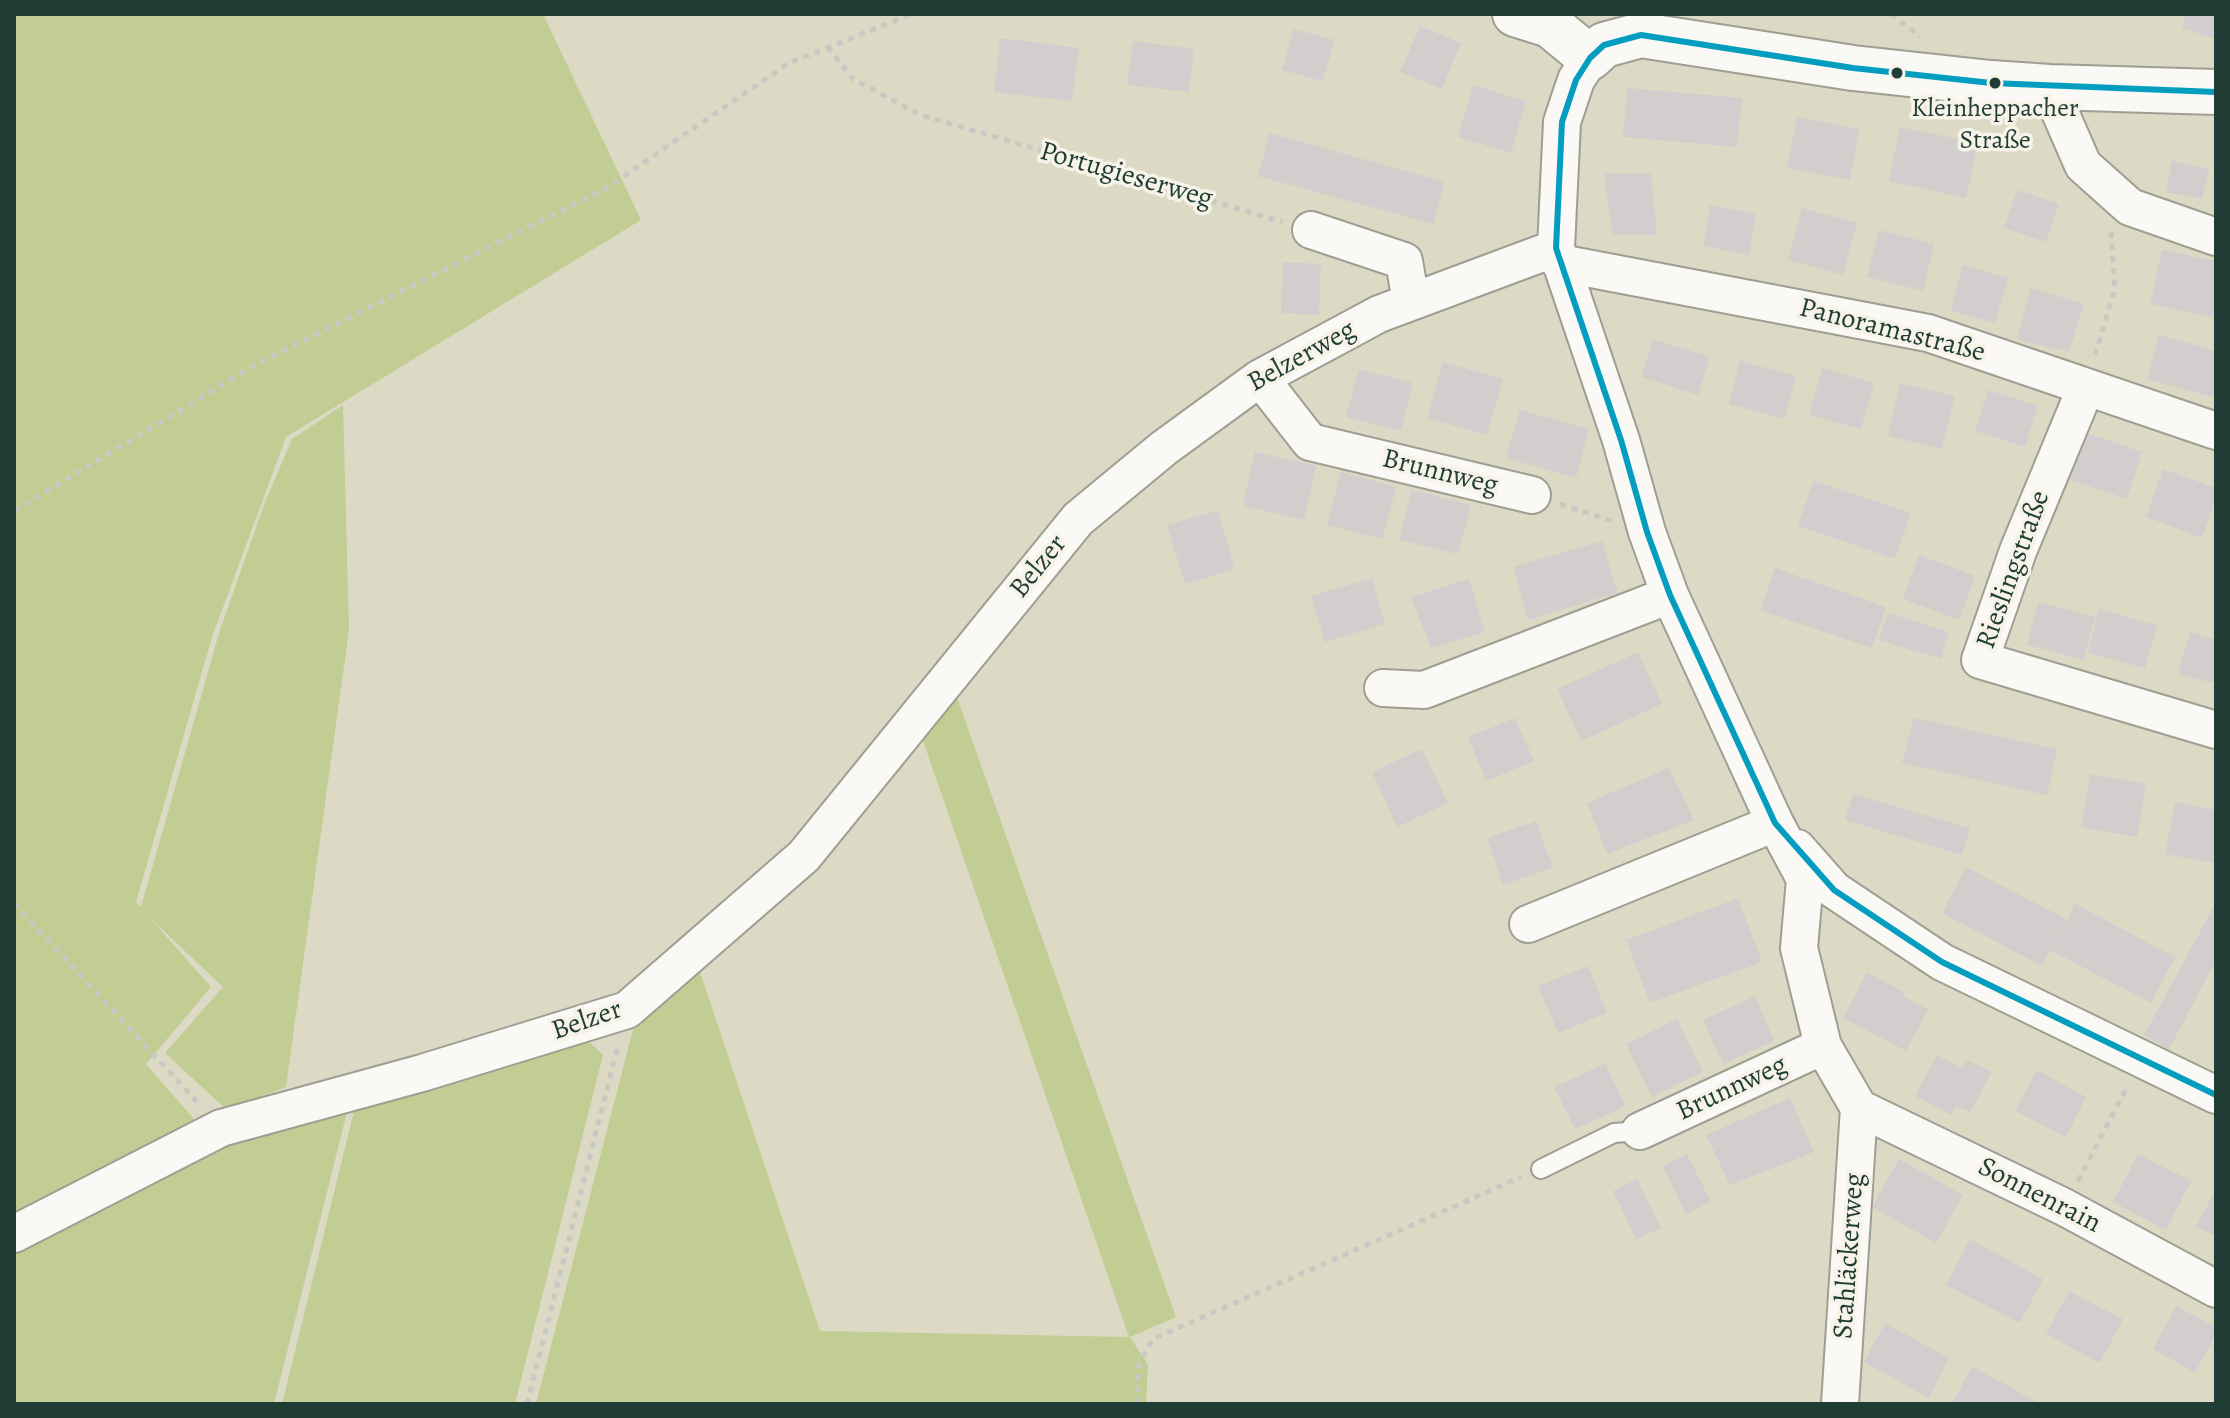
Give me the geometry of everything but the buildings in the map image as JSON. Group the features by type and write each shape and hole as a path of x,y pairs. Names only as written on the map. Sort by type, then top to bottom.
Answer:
{"street":[{"path":"1515,14 1550,25 1590,58 1604,45 1641,35 1853,68 2049,87 2216,92"},
{"name":"Brunnweg","path":"1590,58 1576,80 1562,122 1558,255 1670,595 1775,823 1805,879 1799,948 1823,1046 1859,1108"},
{"path":"2049,87 2083,165 2130,207 2216,237"},
{"path":"1311,230 1404,261 1411,302"},
{"name":"Belzerweg","path":"1078,519 1164,448 1260,378 1379,314 1558,255"},
{"name":"Panoramastraße","path":"1558,255 1928,333 2216,431"},
{"name":"Brunnweg","path":"1260,378 1310,442 1532,495"},
{"name":"Rieslingstraße","path":"2086,387 2018,551 1980,660 2216,730"},
{"name":"Belzer","path":"14,1234 221,1128 422,1073 627,1010 804,856 1078,519"},
{"path":"1383,688 1424,690 1670,595"},
{"path":"1528,924 1775,823"},
{"name":"Brunnweg","path":"1775,823 1834,890 1942,962 2216,1095"},
{"name":"Brunnweg","path":"1640,1131 1823,1046"},
{"name":"Sonnenrain","path":"1859,1108 2064,1207 2216,1289"},
{"name":"Stahläckerweg","path":"1840,1404 1859,1108"}],"lane":[{"path":"1541,1169 1614,1133 1640,1131"}],"path":[{"path":"14,511 255,365 605,189 789,63 912,14"},
{"name":"Portugieserweg","path":"828,47 853,79 921,115 1311,230"},
{"path":"2086,387 2115,288 2108,187"},
{"name":"Brunnweg","path":"1532,495 1647,532"},
{"path":"14,903 221,1128"},
{"path":"527,1404 627,1010"},
{"path":"2064,1207 2143,1058"},
{"path":"1137,1404 1139,1364 1153,1339 1541,1169"}],"green space":[{"path":"14,14 543,14 641,220 286,437 212,637 136,902 141,907 220,630 265,502 292,439 343,405 349,630 286,1087 227,1110 165,1053 223,987 150,918 211,987 146,1064 219,1148 347,1112 274,1404 14,1404"},
{"path":"953,686 1176,1317 1130,1337 1148,1365 1146,1404 536,1404 636,1018 698,966 820,1331 1129,1337 919,729"},
{"path":"585,1038 603,1055 515,1404 282,1404 356,1103"}],"transit line":[{"path":"2216,92 1991,83 1853,68 1641,35 1604,45 1590,58 1576,80 1562,122 1556,248 1670,595 1775,823 1834,890 1942,962 2216,1095"}],"place":[{"name":"Kleinheppacher Straße","path":"1995,83"}]}
